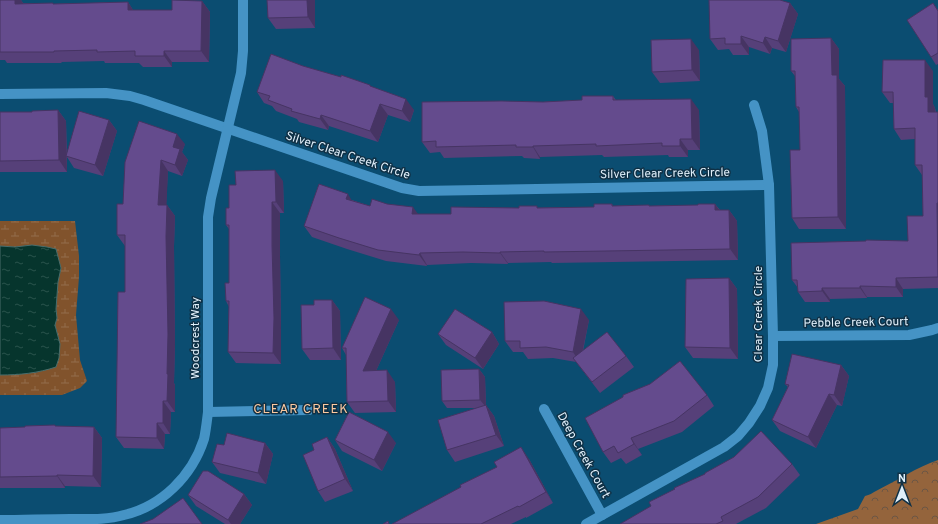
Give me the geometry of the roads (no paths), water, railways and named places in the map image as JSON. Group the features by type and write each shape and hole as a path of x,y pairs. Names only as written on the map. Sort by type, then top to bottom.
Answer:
{"street":[{"name":"Woodcrest Way","path":"0,520 103,519 124,516 139,511 158,500 175,487 196,459 204,438 208,412 208,217 211,198 241,73 243,51 243,0"},
{"name":"Silver Clear Creek Circle","path":"0,94 106,94 130,96 402,188 419,191 769,185"},
{"name":"Clear Creek Circle","path":"586,524 724,447 738,436 749,423 760,406 768,388 773,365 769,185 762,131 754,105"},
{"name":"Pebble Creek Court","path":"773,336 909,335 938,328"},
{"name":"Deep Creek Court","path":"544,409 602,515"},
{"path":"208,412 309,410"}],"water":[{"path":"32,245 56,249 61,268 58,282 56,309 57,318 55,325 60,344 59,358 56,367 42,371 15,375 0,375 0,246 15,247"}],"district":[{"name":"CLEAR CREEK","path":"301,408"}]}
